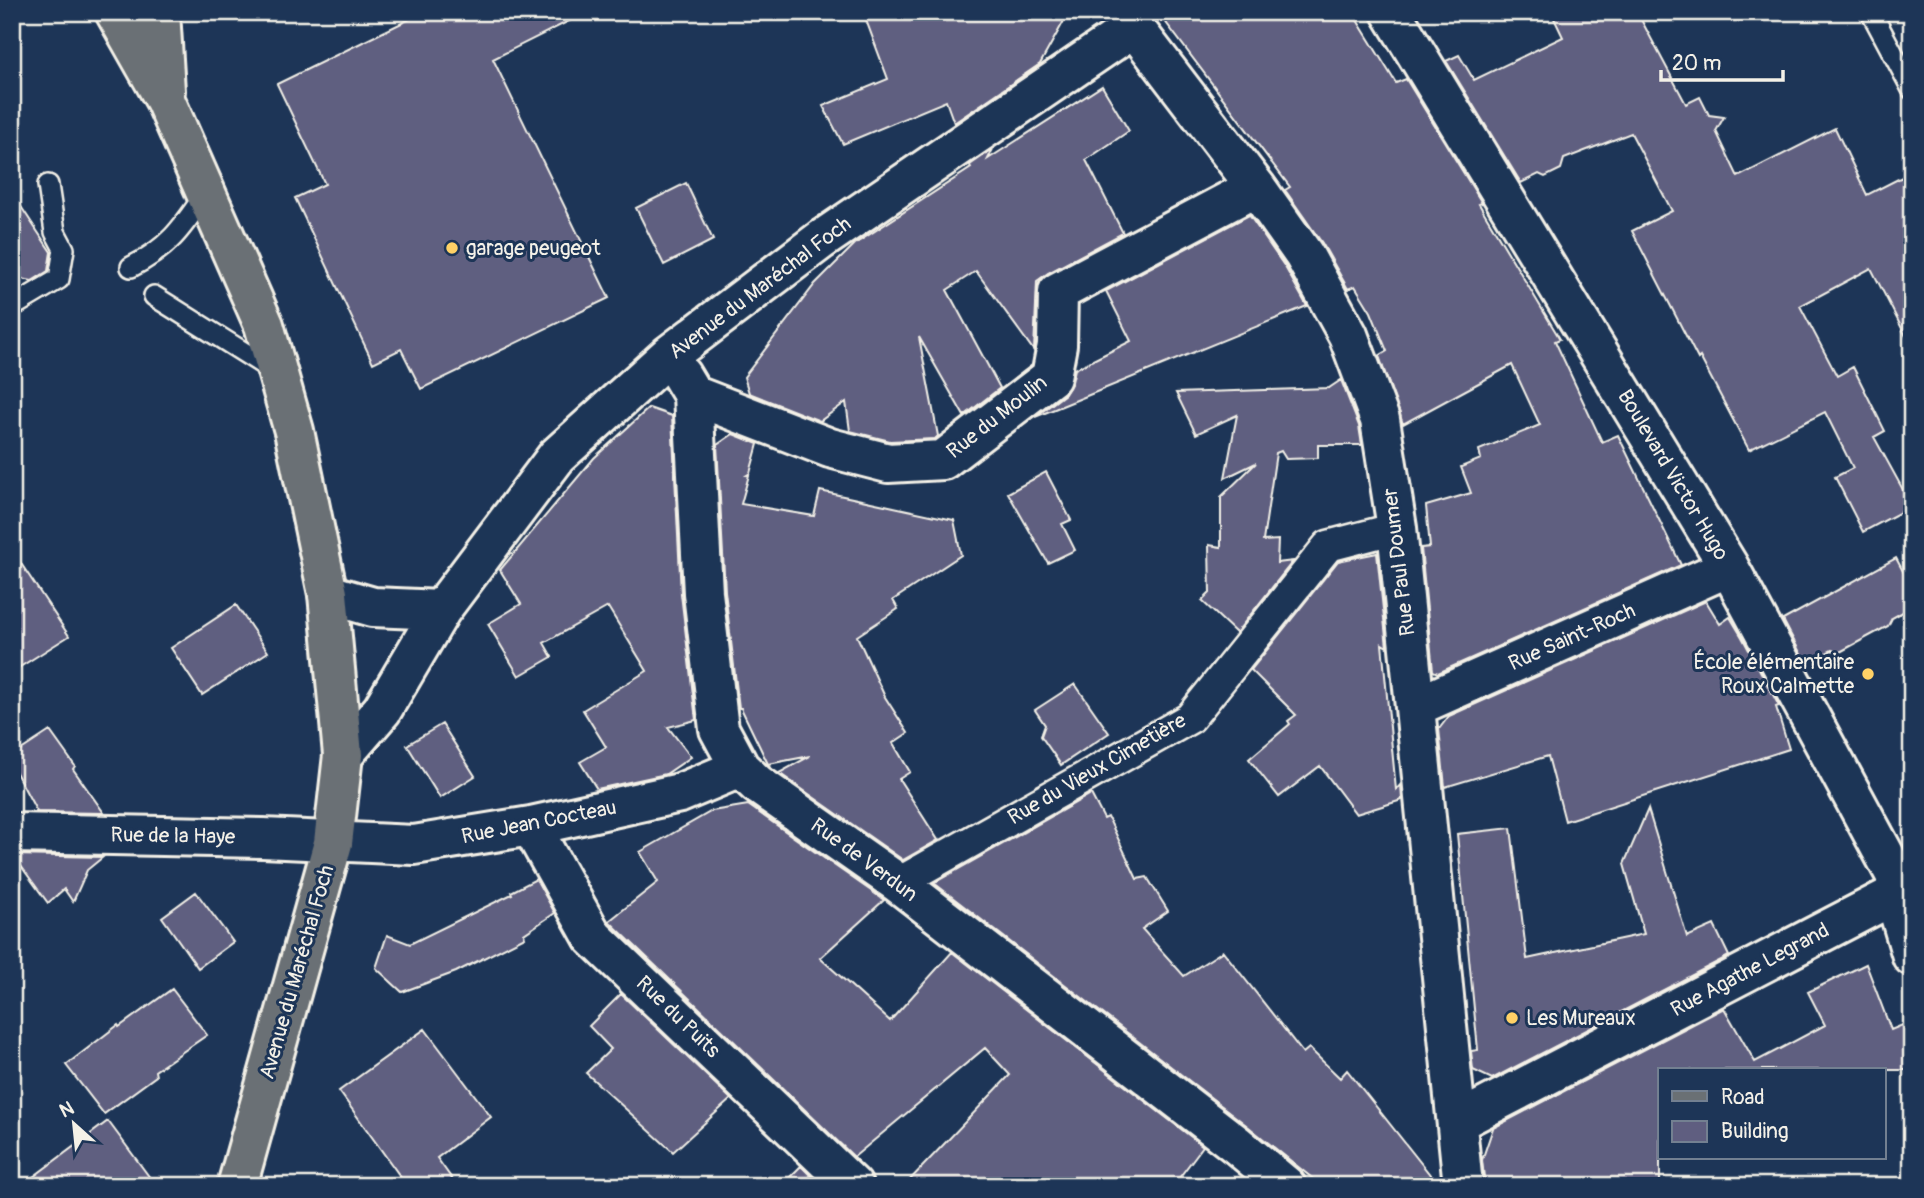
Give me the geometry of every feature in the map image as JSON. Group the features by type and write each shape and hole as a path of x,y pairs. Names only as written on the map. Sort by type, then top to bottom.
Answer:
{"main road":[{"path":"115,12 165,100"},
{"path":"160,12 165,100"},
{"name":"Avenue du Maréchal Foch","path":"165,100 264,325 294,431 328,594 343,755 333,843 237,1186"}],"street":[{"name":"Boulevard Victor Hugo","path":"1391,12 1729,567 1901,881 1912,956"},
{"name":"Rue Paul Doumer","path":"1130,20 1304,255 1348,335 1380,420 1396,528 1463,1186"},
{"name":"Avenue du Maréchal Foch","path":"343,755 382,710 441,610 557,456 669,355 821,240 1130,20"},
{"name":"Rue du Moulin","path":"693,395 830,448 888,463 943,460 1051,377 1057,345 1058,292 1256,187"},
{"path":"669,355 693,395"},
{"name":"Rue de Verdun","path":"693,395 703,593 719,729 740,768 757,783 898,883 1237,1145 1286,1186"},
{"name":"Rue du Vieux Cimetière","path":"898,883 1190,718 1328,546 1396,528"},
{"name":"Rue Saint-Roch","path":"1415,707 1729,567"},
{"path":"328,594 373,607 441,610"},
{"name":"Rue Jean Cocteau","path":"333,843 414,845 531,826 680,793 740,768"},
{"name":"Rue du Puits","path":"531,826 593,937 853,1186"},
{"name":"Rue de la Haye","path":"12,833 263,838 333,843"},
{"name":"Rue Agathe Legrand","path":"1457,1122 1901,881"}],"lane":[{"path":"1871,12 1912,89"},
{"path":"12,307 59,279 64,249 55,232 48,185"},
{"path":"131,267 154,255 176,236 206,193"},
{"path":"154,296 277,373"}],"building":[{"name":"garage peugeot","path":"424,12 587,12 493,59 609,298 421,389 401,349 373,363 295,198 325,184 277,84"},
{"path":"863,12 1069,12 1040,64 954,123 946,101 843,144 823,106 888,79"},
{"path":"1158,12 1352,12 1396,83 1406,79 1482,203 1479,204 1560,339 1555,341 1602,442 1618,435 1681,565 1438,673 1433,671 1421,548 1430,547 1426,506 1471,493 1461,467 1481,459 1479,450 1540,425 1512,365 1403,424 1379,356 1387,351 1371,312 1355,286 1348,289 1322,243 1285,190 1290,187"},
{"path":"1551,12 1637,12 1686,104 1700,97 1709,115 1724,117 1716,131 1738,177 1835,128 1867,195 1912,172 1912,348 1871,268 1800,306 1837,376 1853,367 1885,431 1874,437 1912,506 1863,532 1835,477 1853,468 1825,412 1749,450 1700,357 1698,359 1632,231 1672,211 1631,133 1564,159 1561,169 1545,177 1539,174 1521,183 1446,61 1459,55 1474,80 1563,37"},
{"path":"1102,86 1129,131 1086,160 1123,233 1037,281 1034,351 976,271 947,290 1000,388 964,416 919,337 938,436 935,439 890,441 850,431 846,402 820,421 749,393 744,377 815,284 855,244 971,168 970,165 993,149 988,159"},
{"path":"686,183 713,240 664,265 636,208"},
{"path":"12,193 51,252 48,271 32,281 12,277"},
{"path":"1249,215 1285,267 1307,306 1035,417 1065,394 1075,369 1131,341 1106,291"},
{"path":"1341,380 1359,426 1362,445 1318,445 1318,458 1286,459 1281,451 1276,453 1263,541 1278,540 1277,563 1293,561 1236,633 1202,601 1210,593 1209,545 1221,547 1221,497 1256,463 1225,478 1237,415 1196,434 1176,393 1329,388"},
{"path":"649,408 672,416 681,594 696,720 668,727 691,757 666,774 597,789 580,762 606,747 583,710 647,671 608,607 544,643 552,657 519,676 488,624 521,604 500,570 594,458"},
{"path":"733,434 758,444 750,473 747,475 741,504 814,516 820,491 954,520 961,555 893,600 898,609 857,636 885,697 908,733 893,743 910,772 899,779 938,840 903,860 779,773 810,756 768,764 739,708 725,591 717,445"},
{"path":"1046,472 1071,520 1062,524 1075,550 1048,563 1008,493"},
{"path":"12,550 69,636 12,672"},
{"path":"1377,553 1387,647 1382,644 1396,790 1401,784 1402,800 1356,814 1320,766 1279,797 1249,759 1290,724 1288,721 1296,715 1251,670 1338,561"},
{"path":"1896,558 1912,588 1912,607 1892,618 1888,626 1838,653 1832,650 1806,664 1783,620"},
{"path":"1706,601 1720,624 1730,617 1742,637 1779,706 1776,707 1789,749 1565,821 1548,756 1445,787 1439,729 1449,716"},
{"path":"236,605 268,652 202,695 171,648"},
{"path":"1075,684 1109,733 1061,765 1041,736 1045,725 1035,710"},
{"path":"442,724 475,776 440,798 407,745"},
{"path":"50,731 104,813 37,812 12,765 12,756"},
{"path":"1091,794 1104,819 1108,817 1137,879 1147,877 1168,911 1142,929 1184,976 1223,951 1303,1053 1309,1048 1340,1078 1347,1070 1439,1186 1322,1186 934,883"},
{"path":"748,805 884,900 820,958 890,1021 952,952 1203,1146 1173,1186 904,1186 1010,1075 985,1048 854,1157 609,921 658,882 640,852 712,811"},
{"path":"1648,809 1687,937 1714,925 1729,956 1492,1079 1473,1070 1471,1051 1478,1050 1457,834 1511,828 1527,959 1644,934 1624,864"},
{"path":"13,855 103,857 87,870 73,902 64,889 48,903"},
{"path":"536,879 555,913 524,934 525,937 456,972 402,992 376,968 387,935 410,944 512,894 511,892"},
{"path":"196,892 233,942 198,968 162,917"},
{"path":"1866,964 1891,1030 1912,1021 1912,1070 1658,1068 1660,1186 1485,1186 1482,1160 1493,1128 1724,1008 1755,1062 1825,1025 1808,992"},
{"path":"172,989 207,1035 155,1071 156,1076 104,1114 66,1065 118,1025 119,1027"},
{"path":"621,994 731,1099 673,1152 586,1073 611,1049 589,1026"},
{"path":"425,1029 491,1117 437,1158 457,1186 407,1186 339,1091"},
{"path":"108,1121 156,1186 21,1186"},
{"path":"801,1166 820,1185 781,1186"}],"place":[{"name":"garage peugeot","path":"452,248"},
{"name":"École élémentaire Roux Calmette","path":"1868,674"},
{"name":"Les Mureaux","path":"1512,1018"}]}
